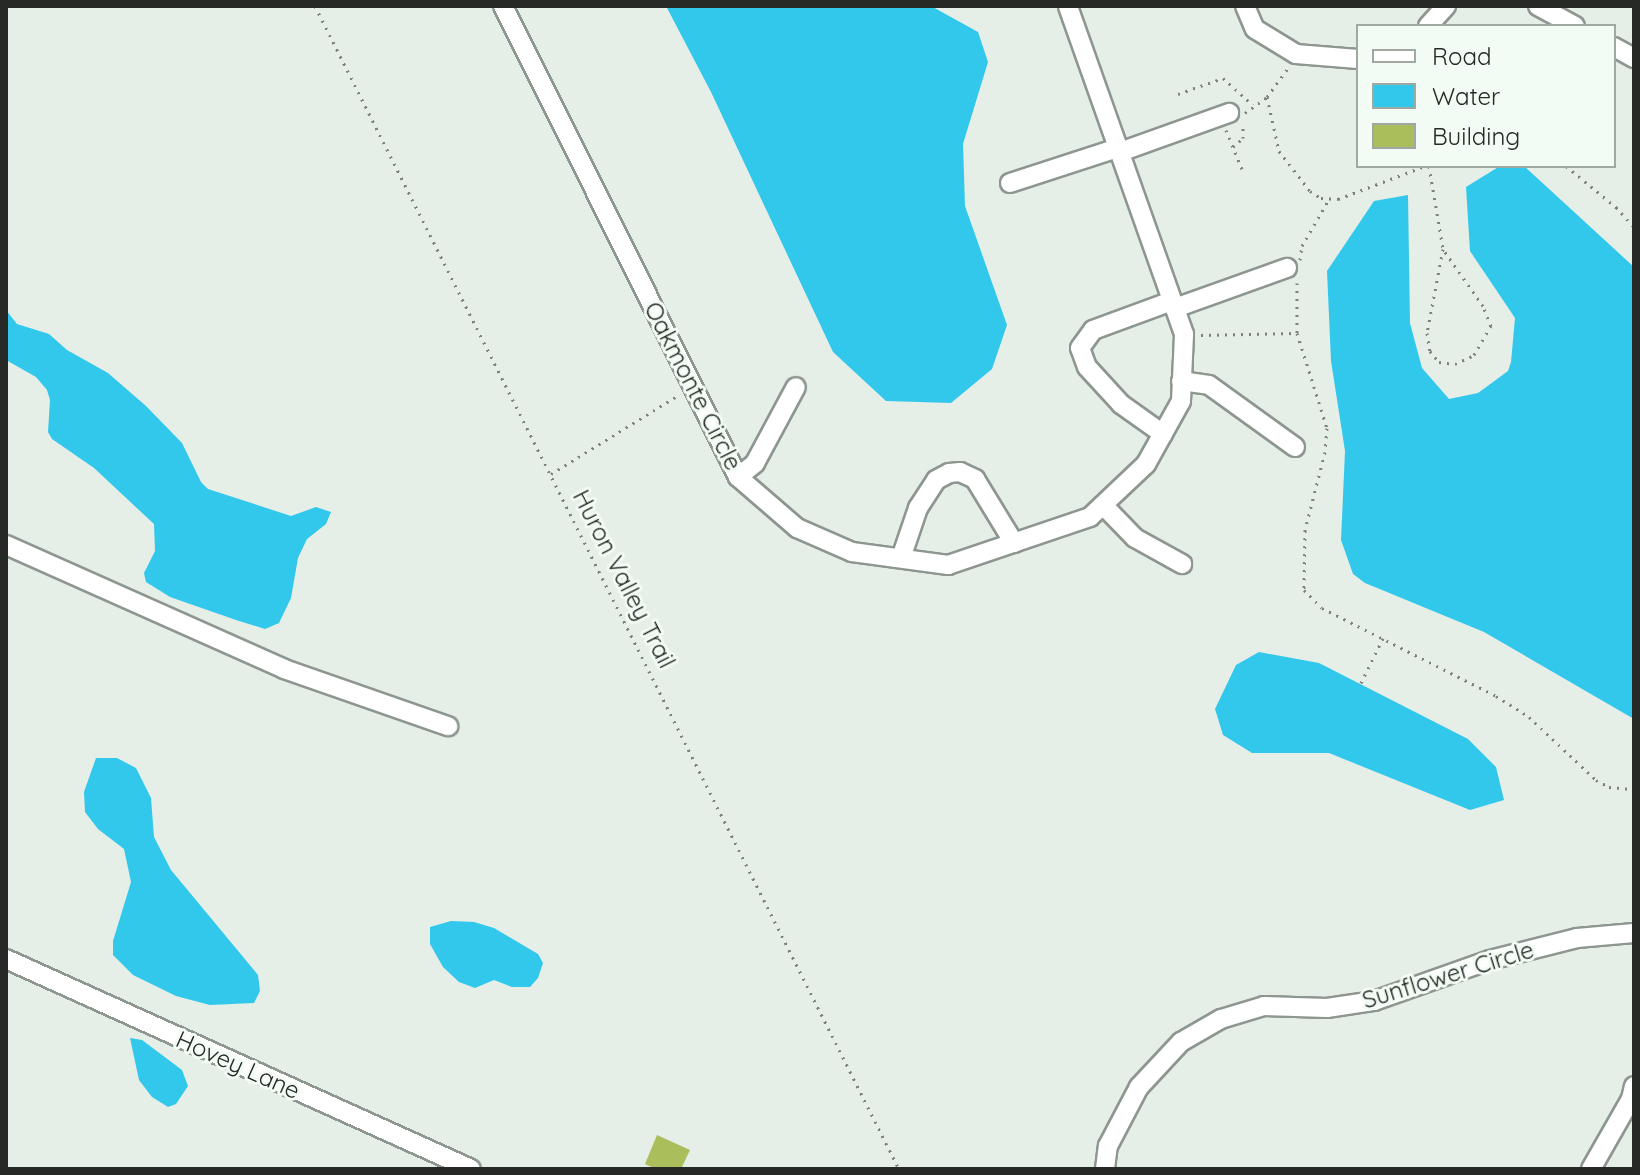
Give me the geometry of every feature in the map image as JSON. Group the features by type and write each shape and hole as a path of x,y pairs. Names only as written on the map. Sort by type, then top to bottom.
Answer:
{"street":[{"name":"Oakmonte Circle","path":"503,6 738,477 797,528 852,552 948,565 1090,517 1146,464 1181,401 1184,336 1070,10"},
{"path":"1070,10 1090,6"},
{"path":"1245,6 1255,29 1295,54 1356,59"},
{"path":"1430,24 1446,6"},
{"path":"1538,6 1571,24"},
{"path":"1616,48 1634,58"},
{"path":"1010,183 1225,114"},
{"path":"1163,434 1121,404 1087,367 1080,348 1093,330 1294,273"},
{"path":"1181,381 1209,385 1295,447"},
{"path":"738,477 755,463 796,387"},
{"path":"901,558 918,508 936,480 949,473 960,472 975,479 1014,543"},
{"path":"1103,505 1135,538 1182,564"},
{"path":"6,545 284,669 448,726"},
{"name":"Sunflower Circle","path":"1105,1169 1108,1146 1139,1087 1181,1042 1221,1019 1264,1006 1327,1008 1374,1001 1490,960 1577,938 1634,933"},
{"name":"Hovey Lane","path":"6,959 471,1169"},
{"path":"1591,1169 1631,1099 1634,1086"}],"path":[{"name":"Huron Valley Trail","path":"315,6 899,1169"},
{"path":"1233,147 1243,138 1243,118 1254,105 1267,97 1295,54"},
{"path":"1178,94 1223,78 1254,105"},
{"path":"1267,97 1279,151 1310,191 1321,198 1351,194 1422,168"},
{"path":"1225,114 1242,169"},
{"path":"1427,168 1443,249 1427,333 1430,351 1439,362 1455,364 1474,355 1491,326 1483,306 1443,249"},
{"path":"1568,168 1616,207 1634,227"},
{"path":"1329,199 1302,246 1294,273 1297,333 1327,428 1325,452 1305,530 1304,590 1322,608 1496,696 1529,717 1596,780 1623,790 1634,789"},
{"path":"1184,336 1297,333"},
{"path":"551,474 693,386"},
{"path":"1361,683 1383,638"}],"water":[{"path":"666,6 931,6 978,32 988,62 963,144 965,206 1007,325 992,369 951,403 886,401 833,352 711,92"},
{"path":"1497,168 1526,168 1634,267 1634,719 1484,632 1365,583 1353,574 1341,540 1345,451 1331,361 1327,271 1374,201 1408,195 1410,323 1422,368 1449,399 1478,393 1508,371 1515,318 1470,251 1466,187"},
{"path":"6,310 17,324 49,334 67,350 108,373 146,406 182,443 201,482 208,489 291,516 316,507 331,512 326,524 307,539 298,558 291,598 279,623 265,629 170,597 146,582 144,573 155,551 154,524 94,468 52,439 48,432 50,400 47,390 36,377 6,360"},
{"path":"1259,652 1319,663 1468,739 1496,767 1504,800 1470,810 1329,753 1252,753 1223,735 1215,709 1236,665"},
{"path":"96,758 117,758 136,768 151,798 154,837 171,870 258,975 260,991 254,1003 210,1005 176,996 133,975 113,955 113,941 131,882 124,849 98,829 85,812 84,792"},
{"path":"451,921 474,922 494,928 538,954 543,963 538,978 530,987 512,987 494,980 475,988 459,982 443,967 430,944 430,927"},
{"path":"130,1038 142,1040 182,1070 188,1086 176,1104 168,1107 152,1097 139,1080"}],"building":[{"path":"657,1135 690,1150 681,1169 656,1169 645,1164"}]}
